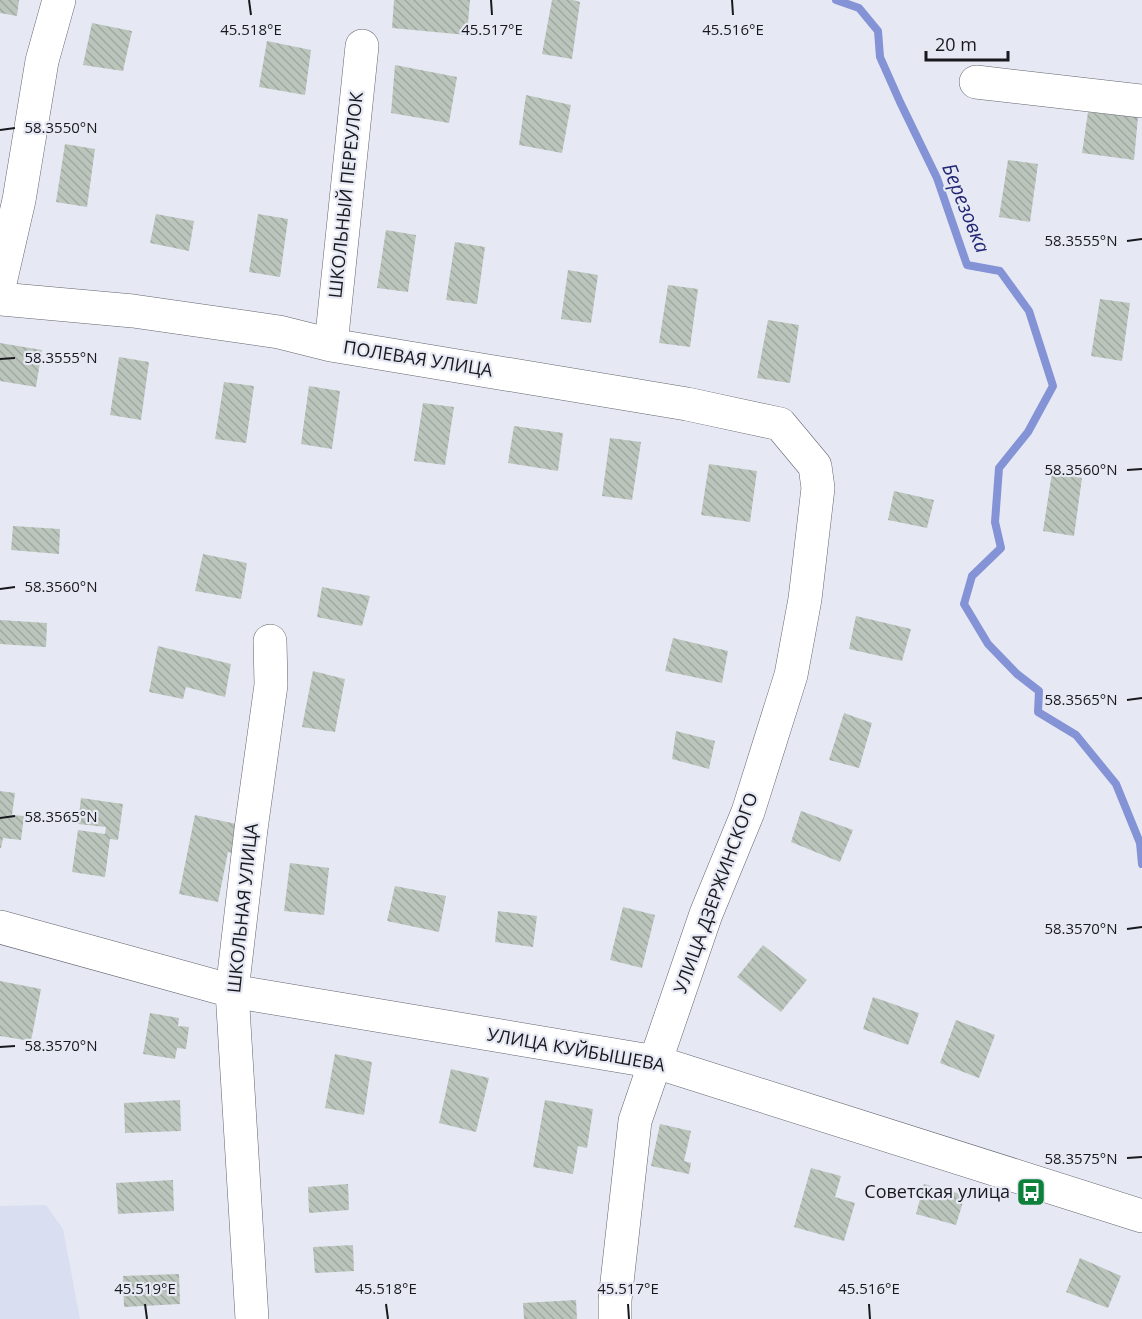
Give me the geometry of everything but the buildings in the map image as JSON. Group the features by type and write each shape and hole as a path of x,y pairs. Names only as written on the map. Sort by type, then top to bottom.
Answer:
{"street":[{"path":"0,283 19,200 42,61 59,0"},
{"name":"ШКОЛЬНЫЙ ПЕРЕУЛОК","path":"331,345 362,46"},
{"path":"976,82 1142,101"},
{"name":"ПОЛЕВАЯ УЛИЦА","path":"0,299 134,311 279,332 331,345 687,404 780,424 815,466"},
{"name":"УЛИЦА ДЗЕРЖИНСКОГО","path":"615,1319 615,1300 635,1121 706,914 748,812 791,675 805,599 818,488 815,466"},
{"name":"ШКОЛЬНАЯ УЛИЦА","path":"252,1319 232,992 271,685 270,641"},
{"name":"УЛИЦА КУЙБЫШЕВА","path":"0,927 232,992 656,1062 1142,1216"}],"shaded area":[{"path":"46,1205 63,1229 80,1319 0,1319 0,1206"}],"waterway":[{"name":"Березовка","path":"836,0 859,8 878,31 880,57 937,178 967,265 1000,271 1029,311 1053,386 1028,432 999,468 995,522 1001,548 972,576 964,604 988,644 1017,674 1039,691 1038,712 1076,735 1116,784 1140,843 1142,864"}],"place":[{"name":"Советская улица","path":"1031,1192"}]}
